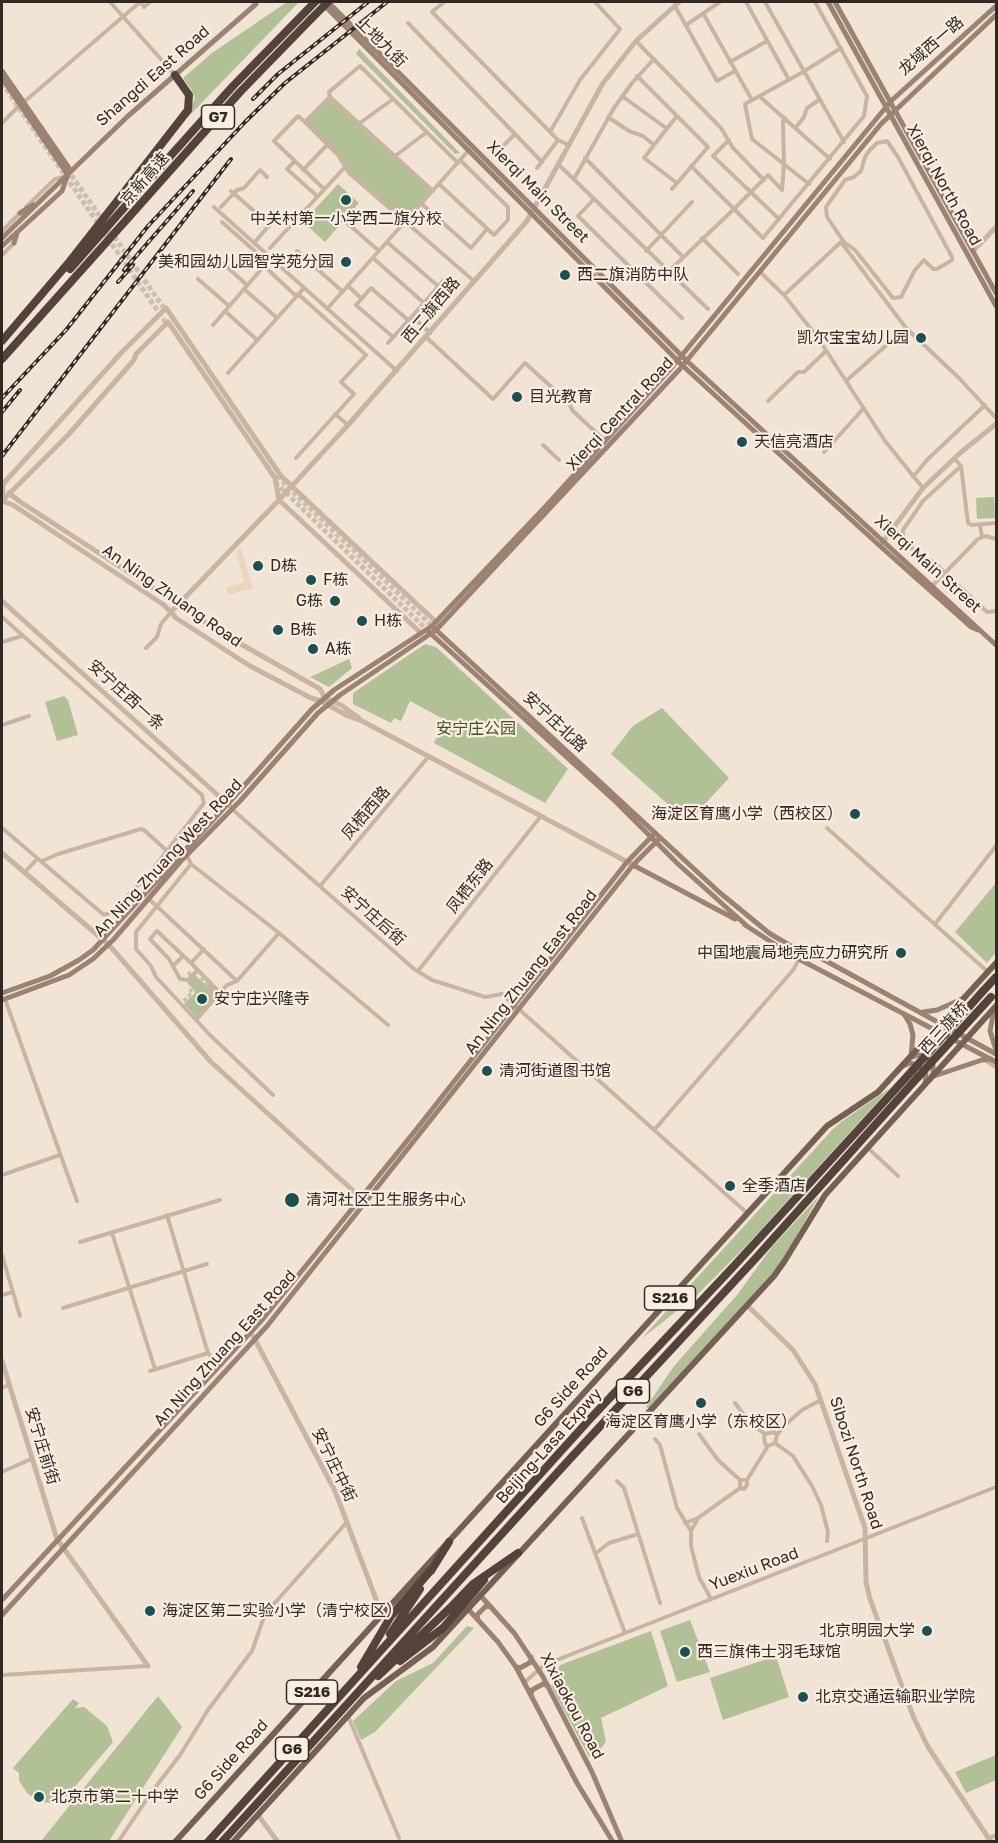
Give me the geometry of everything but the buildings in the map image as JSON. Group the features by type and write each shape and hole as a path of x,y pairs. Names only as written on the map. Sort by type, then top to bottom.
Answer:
{"highway":[{"name":"京新高速","path":"2,346 233,86 315,2"},
{"name":"京新高速","path":"2,359 240,92 328,2"},
{"path":"2,341 70,261 188,110 189,94 175,75"},
{"name":"西三旗桥","path":"915,1074 996,977"},
{"name":"西三旗桥","path":"915,1074 993,994"},
{"name":"Beijing-Lasa Expwy","path":"208,1842 589,1420 915,1074"},
{"name":"Beijing-Lasa Expwy","path":"222,1842 763,1250 915,1074"},
{"path":"375,1656 449,1542"},
{"path":"347,1703 450,1608 472,1584 519,1553"},
{"path":"351,1682 391,1616 432,1569"}],"main road":[{"name":"上地九街","path":"321,2 421,102"},
{"name":"Xierqi Main Street","path":"328,2 685,364 971,627 982,633"},
{"name":"Xierqi North Road","path":"828,2 996,306"},
{"name":"Xierqi North Road","path":"835,2 996,294"},
{"name":"Shangdi East Road","path":"2,238 127,117 258,3"},
{"name":"龙域西一路","path":"886,107 996,6"},
{"name":"龙域西一路","path":"896,110 996,15"},
{"path":"2,71 69,173"},
{"path":"2,78 22,104"},
{"name":"Xierqi Main Street","path":"421,102 533,211"},
{"name":"Xierqi Central Road","path":"608,444 886,107"},
{"name":"Xierqi Central Road","path":"330,704 432,628 685,364 852,158 896,110"},
{"name":"Shangdi East Road","path":"2,246 62,191 69,173"},
{"path":"20,213 37,204"},
{"path":"14,243 18,231"},
{"name":"Xierqi Main Street","path":"882,544 932,586 982,633"},
{"name":"Xierqi Central Road","path":"230,806 323,700 421,633 432,628"},
{"name":"安宁庄北路","path":"432,628 656,837"},
{"path":"982,633 996,645"},
{"name":"An Ning Zhuang West Road","path":"3,998 69,975 109,945 149,899 178,860 187,856 230,806 318,713 330,704"},
{"path":"3,998 70,966 104,940 230,806"},
{"path":"656,837 678,864 747,926 779,947 962,1044 988,1061"},
{"path":"656,837 775,938 815,955 996,1052"},
{"name":"An Ning Zhuang East Road","path":"2,1615 267,1326 630,863 656,837"},
{"name":"An Ning Zhuang Road","path":"630,863 747,926"},
{"name":"G6 Side Road","path":"175,1842 827,1126 872,1097 996,963"},
{"path":"975,987 973,996 981,1006 988,1009 996,1006"},
{"path":"916,1010 935,1011 967,995"},
{"path":"967,995 966,1004 974,1015 981,1017 990,1013"},
{"path":"996,1006 992,1014 990,1029 996,1052"},
{"name":"S216","path":"233,1842 372,1691 427,1653 747,1305 784,1262 825,1195 996,1006"},
{"name":"An Ning Zhuang East Road","path":"2,1600 262,1320 517,1007"},
{"path":"900,1011 908,1018 913,1032 914,1047 909,1059"},
{"path":"909,1059 917,1055 925,1056 933,1065 928,1081"},
{"path":"928,1081 942,1072 988,1061"},
{"path":"902,1067 911,1063 917,1065 926,1074 928,1081"},
{"name":"Xixiaokou Road","path":"480,1595 515,1634 548,1686 589,1764 622,1842"},
{"path":"478,1620 477,1616 486,1606 491,1607"},
{"name":"Xixiaokou Road","path":"468,1609 498,1642 516,1667 577,1783 613,1842"},
{"path":"516,1667 520,1668 530,1662 531,1657"},
{"path":"531,1695 532,1690 544,1684 548,1686"}],"street":[{"path":"110,2 175,75"},
{"path":"2,123 140,2 144,7 150,2"},
{"path":"444,2 432,12 558,140 569,145"},
{"path":"550,132 580,80 620,29 595,2"},
{"path":"686,25 720,2"},
{"path":"746,2 789,80"},
{"path":"765,2 844,142"},
{"path":"691,166 763,238 864,116 867,96 815,2"},
{"path":"677,3 686,25 717,81 735,71"},
{"name":"西二旗西路","path":"171,612 279,500 397,371 533,211 603,83 636,41 677,3"},
{"path":"704,13 752,100"},
{"path":"408,23 542,162"},
{"path":"730,62 767,40"},
{"path":"636,41 721,128 733,148 764,180"},
{"path":"808,184 752,139 745,104 841,48"},
{"path":"574,179 608,117 637,76 653,60"},
{"path":"433,191 330,97 329,92 360,66 508,207 508,220 494,235 439,184"},
{"path":"637,76 708,147 672,189"},
{"path":"622,96 666,128"},
{"path":"759,96 830,159"},
{"path":"305,122 330,97"},
{"path":"360,123 393,99"},
{"path":"796,127 804,117 807,108 819,100"},
{"path":"324,189 274,141 298,116 338,155 349,173 474,280"},
{"path":"677,116 644,158 677,183"},
{"path":"608,117 629,131 643,136 654,145"},
{"path":"668,272 768,175 782,190 783,121 785,118"},
{"path":"395,156 427,132"},
{"path":"497,152 515,134"},
{"path":"537,168 558,140"},
{"path":"729,140 712,156 779,219"},
{"path":"887,141 952,257 952,261 937,269 933,269 924,260 915,270 901,297 893,298 855,250 844,242 826,214 826,205 845,180 854,177 863,168 869,151 877,143 887,141"},
{"path":"303,170 328,144"},
{"path":"327,309 469,150"},
{"path":"585,158 683,256"},
{"path":"852,158 863,168"},
{"path":"295,161 287,169 318,196"},
{"path":"558,164 708,309"},
{"path":"270,248 345,167"},
{"path":"221,207 232,192 244,188 260,170 267,177"},
{"path":"2,231 55,179 69,173"},
{"path":"232,192 271,223 254,243"},
{"path":"594,199 578,216 682,318"},
{"path":"646,251 692,202"},
{"path":"422,204 471,248 487,229"},
{"path":"214,207 397,371"},
{"path":"222,222 297,295 366,355 341,382 354,394 296,458"},
{"path":"346,222 380,251"},
{"path":"973,251 996,227"},
{"path":"702,238 738,274"},
{"path":"387,242 438,286"},
{"path":"784,295 841,242 906,328 996,418"},
{"path":"2,255 14,243"},
{"path":"297,251 342,292"},
{"path":"213,325 272,258"},
{"path":"373,258 424,303"},
{"path":"219,260 276,317"},
{"path":"760,273 784,295 923,489"},
{"path":"198,279 229,306"},
{"path":"388,343 443,281"},
{"path":"348,286 362,299"},
{"path":"228,373 304,288"},
{"path":"393,337 356,305 371,288 410,318 493,399 525,363 568,402 573,411 608,444"},
{"path":"2,501 3,484 122,352 166,308 275,478 279,500 421,633"},
{"path":"225,311 256,340"},
{"path":"2,501 69,434 134,360 135,354 168,322 183,337 281,476 293,485 432,628"},
{"path":"846,381 906,328"},
{"path":"768,401 798,372 804,372 826,351"},
{"path":"913,477 927,460 985,405"},
{"path":"824,452 864,408"},
{"path":"336,414 348,425"},
{"path":"882,544 923,489 954,458 996,424"},
{"path":"543,445 559,460"},
{"path":"954,458 961,466 967,520 971,525 996,523"},
{"path":"961,466 924,501 902,533 907,545 919,556 932,561 987,612 996,611"},
{"name":"An Ning Zhuang Road","path":"9,493 259,657 320,689 323,700"},
{"name":"An Ning Zhuang Road","path":"2,501 14,505 164,604 176,618 250,666 311,698 323,700 348,716 362,721 630,863"},
{"path":"980,525 982,537"},
{"path":"932,586 973,543 982,537 996,539"},
{"name":"安宁庄西一条","path":"2,601 230,806"},
{"path":"146,648 157,637 161,624 171,612"},
{"path":"2,617 202,795 204,803 149,874 112,912 104,915 2,828"},
{"path":"2,642 22,636"},
{"path":"2,725 29,716"},
{"name":"凤栖西路","path":"321,885 429,756"},
{"name":"安宁庄后街","path":"230,806 418,971 432,980 485,997 502,994 517,1007"},
{"name":"凤栖东路","path":"418,971 541,816"},
{"path":"827,828 988,972"},
{"path":"42,861 141,829 178,860"},
{"path":"934,924 996,846"},
{"path":"2,853 104,940 211,1062 360,1197"},
{"path":"187,856 192,864 279,933 388,1025"},
{"path":"25,872 37,859"},
{"path":"192,864 136,932 136,949 151,966 156,977 183,1003 196,1020 273,1095"},
{"path":"149,899 237,981"},
{"path":"198,970 188,980 180,978 169,958 150,939 157,931 198,970 220,994"},
{"path":"196,1020 226,985 237,981 279,933"},
{"path":"156,945 163,937"},
{"path":"190,963 204,949"},
{"path":"655,1129 794,969 803,950"},
{"path":"173,966 183,956"},
{"path":"209,986 220,994"},
{"path":"3,998 77,1202"},
{"path":"517,1007 747,1214"},
{"path":"988,1061 996,1067"},
{"path":"867,1147 897,1176"},
{"path":"2,1175 60,1155"},
{"path":"80,1242 220,1200"},
{"path":"167,1215 208,1353 220,1366"},
{"path":"112,1233 152,1370 208,1353"},
{"path":"2,1255 20,1316"},
{"path":"63,1308 207,1264"},
{"path":"2,1296 13,1292"},
{"name":"Sibozi North Road","path":"747,1305 798,1356 811,1376 822,1400 864,1525 866,1573 870,1599 913,1716 928,1747 990,1840"},
{"name":"安宁庄中街","path":"250,1332 334,1491 382,1615"},
{"name":"安宁庄前街","path":"2,1361 57,1539 63,1547"},
{"path":"2,1388 9,1386"},
{"path":"775,1443 777,1435 802,1410 822,1400"},
{"path":"735,1403 750,1423 765,1434 774,1432 777,1435"},
{"path":"699,1434 718,1460 740,1480 747,1480"},
{"path":"765,1434 764,1440 768,1446"},
{"path":"656,1439 660,1445 677,1508 691,1531"},
{"path":"686,1523 698,1518 740,1488 744,1488 768,1446 775,1443"},
{"path":"775,1443 793,1456 812,1486 821,1504 828,1532 827,1541"},
{"path":"2,1472 31,1459"},
{"path":"740,1480 740,1488"},
{"path":"617,1481 624,1488 660,1604"},
{"name":"Yuexiu Road","path":"525,1682 544,1665 996,1487"},
{"path":"582,1518 626,1633"},
{"path":"698,1518 691,1531 691,1546 699,1577 711,1599"},
{"path":"118,1842 180,1755 208,1710 252,1651 265,1614 346,1522"},
{"path":"596,1553 609,1543 638,1534"},
{"path":"63,1547 148,1666"},
{"path":"2,1675 148,1666"},
{"path":"348,1716 399,1838"},
{"path":"258,1815 278,1842"},
{"path":"990,1840 996,1834"}],"green space":[{"path":"287,2 299,2 187,118 195,98 183,78 212,53"},
{"path":"359,49 460,153 455,154 356,54"},
{"path":"330,97 433,191 405,223 349,173 343,162 305,122"},
{"path":"338,184 359,203 325,242 303,222"},
{"path":"994,497 995,518 977,519 976,498"},
{"name":"安宁庄公园","path":"425,644 436,647 568,769 545,803 434,743 445,720 410,701 401,721 394,718 391,723 353,704 353,693"},
{"path":"349,659 352,668 329,687 310,677"},
{"path":"64,696 68,700 78,735 57,741 45,702"},
{"path":"662,708 729,778 688,822 611,754 633,726"},
{"path":"996,883 996,952 987,963 955,932"},
{"path":"195,975 218,997 197,1018 184,1004 195,993 187,983"},
{"path":"890,1088 747,1245 696,1296 641,1339 832,1130"},
{"path":"819,1196 774,1272 649,1409 646,1407 674,1366 737,1295 772,1247"},
{"name":"西三旗伟士羽毛球馆","path":"690,1620 710,1672 677,1682 660,1631"},
{"path":"467,1626 474,1628 375,1732 361,1740 353,1721 396,1681 433,1663"},
{"path":"651,1631 668,1686 601,1718 606,1742 599,1751 589,1757 551,1686 560,1665"},
{"path":"776,1656 789,1697 723,1720 710,1678"},
{"path":"158,1696 182,1727 109,1841 41,1841"},
{"path":"73,1699 79,1703 75,1708 84,1707 107,1726 113,1742 66,1797 51,1803 42,1802 28,1794 19,1781 19,1773 13,1768"},
{"path":"996,1755 996,1780 966,1793 955,1772"}],"shaded area":[{"path":"241,549 253,588 228,595 226,588 244,582 236,551"}],"tunnel":[{"path":"2,83 168,326"},
{"path":"67,169 166,311"},
{"path":"278,475 432,626"},
{"path":"275,482 427,630"},
{"path":"188,975 191,972"},
{"path":"201,978 209,986"},
{"path":"184,1001 192,993 189,987"}],"railway":[{"path":"253,99 278,74 368,2"},
{"path":"2,398 66,330 148,226 245,122 285,83 387,2"},
{"path":"2,456 231,159"},
{"path":"124,270 193,191"},
{"path":"118,282 133,265"},
{"path":"2,412 20,390"}],"place":[{"name":"中关村第一小学西二旗分校","path":"346,200"},
{"name":"美和园幼儿园智学苑分园","path":"346,262"},
{"name":"西二旗消防中队","path":"565,275"},
{"name":"凯尔宝宝幼儿园","path":"921,338"},
{"name":"目光教育","path":"517,397"},
{"name":"天信亮酒店","path":"742,442"},
{"name":"D栋","path":"258,566"},
{"name":"F栋","path":"311,580"},
{"name":"G栋","path":"335,601"},
{"name":"H栋","path":"362,621"},
{"name":"B栋","path":"278,630"},
{"name":"A栋","path":"313,649"},
{"name":"海淀区育鹰小学（西校区）","path":"855,814"},
{"name":"中国地震局地壳应力研究所","path":"901,953"},
{"name":"安宁庄兴隆寺","path":"202,999"},
{"name":"清河街道图书馆","path":"487,1071"},
{"name":"全季酒店","path":"730,1186"},
{"name":"清河社区卫生服务中心","path":"292,1200"},
{"name":"海淀区育鹰小学（东校区）","path":"701,1403"},
{"name":"海淀区第二实验小学（清宁校区）","path":"150,1611"},
{"name":"北京明园大学","path":"927,1631"},
{"name":"西三旗伟士羽毛球馆","path":"685,1652"},
{"name":"北京交通运输职业学院","path":"803,1697"},
{"name":"北京市第二十中学","path":"39,1797"}]}
